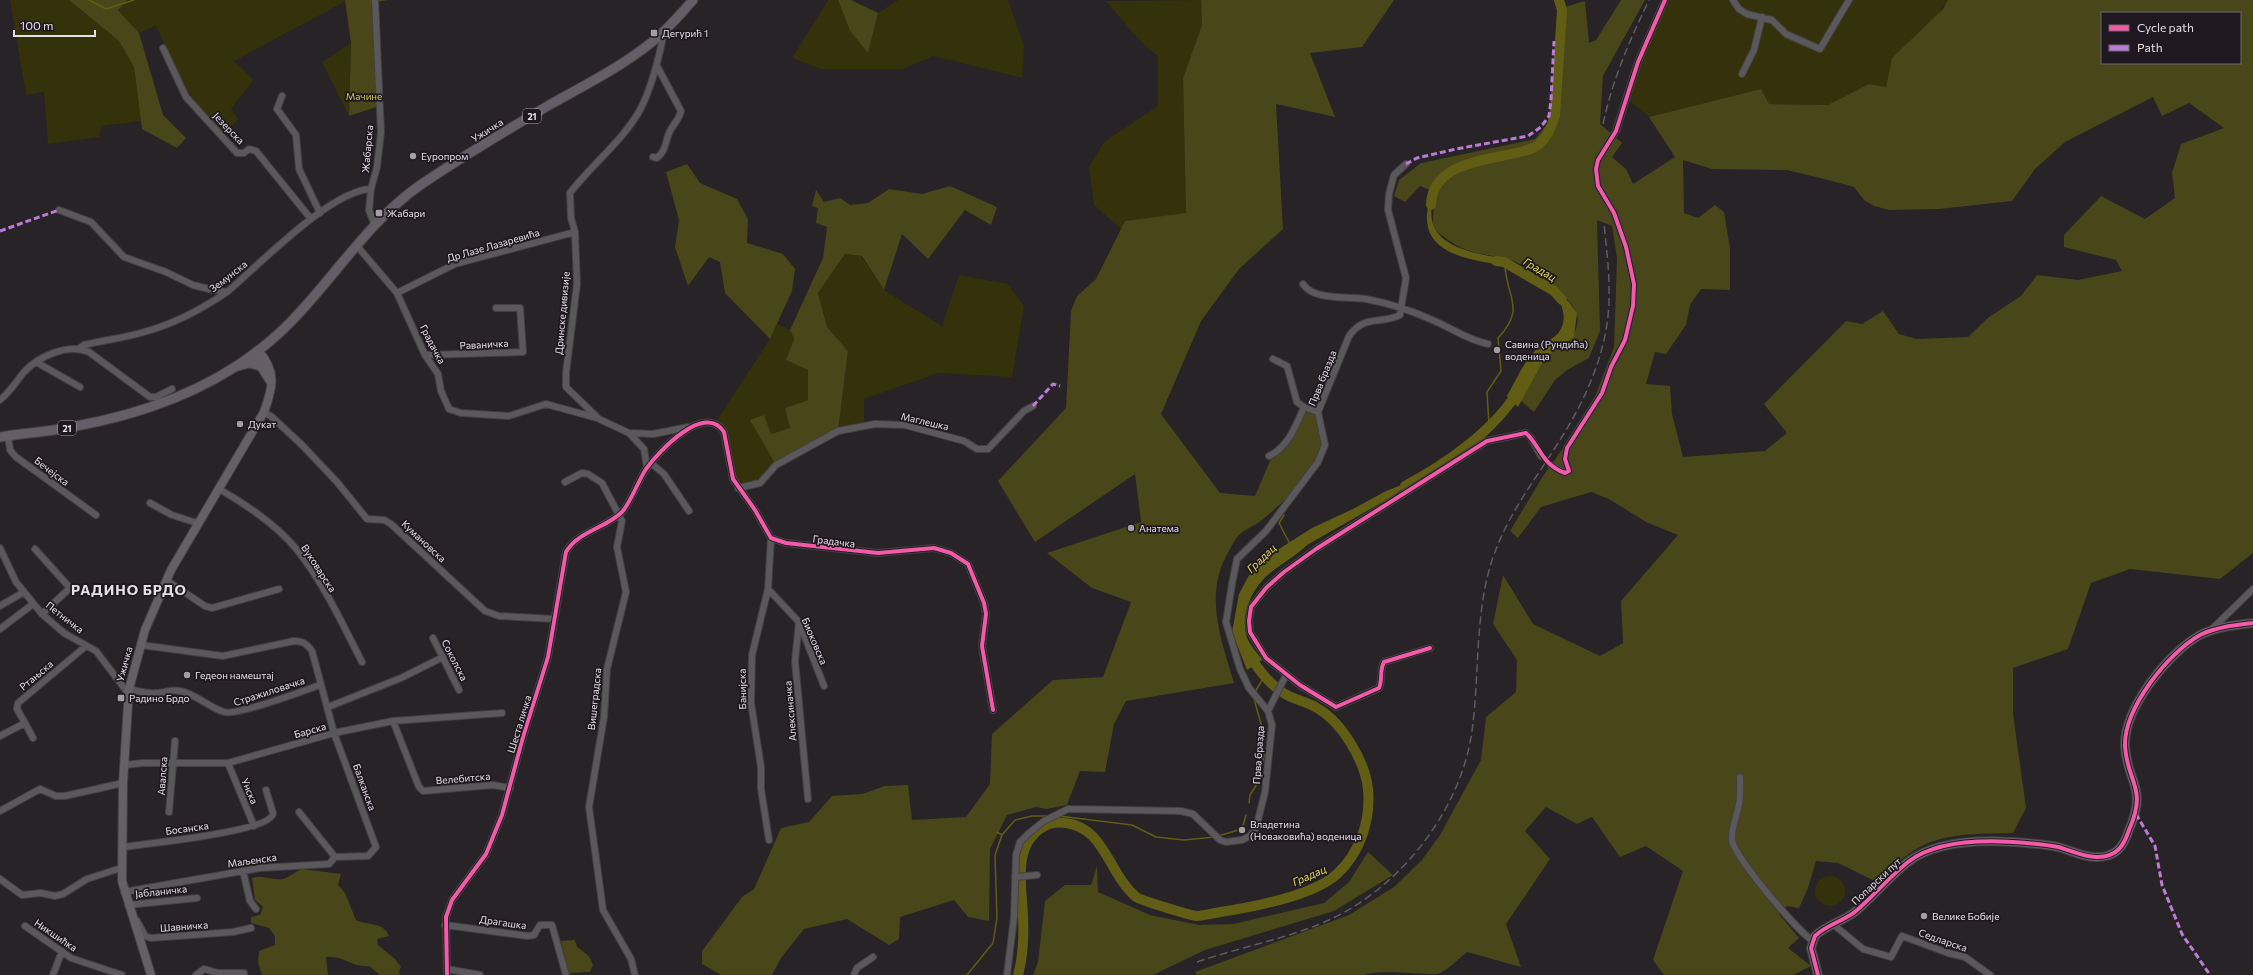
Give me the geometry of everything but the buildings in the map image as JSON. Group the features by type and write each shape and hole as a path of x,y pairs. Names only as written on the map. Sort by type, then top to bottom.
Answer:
{"main road":[{"name":"Ужичка","path":"151,975 124,892 122,868 123,782 128,691 141,645 166,580 197,523 219,490 264,412 271,386 270,367 258,350 300,313 357,246 401,200 436,174 620,64 664,32 693,0"},
{"path":"258,350 256,356 271,386"},
{"name":"21","path":"4,436 73,427 140,412 187,394 258,350"},
{"path":"229,369 249,363 261,366"},
{"name":"Попарски пут","path":"1812,940 1820,932 1834,925 1856,910 1913,859 1947,846 1972,843 2012,842 2051,846 2096,857 2109,856 2118,850 2131,826 2137,803 2138,790 2125,747 2126,736 2139,702 2154,677 2167,662 2195,638 2210,631 2253,623"},
{"path":"1812,940 1812,951 1818,975"}],"street":[{"name":"Жабарска","path":"375,0 381,132 377,167 371,189 369,210 375,226"},
{"path":"1551,465 1565,473 1569,471 1565,459 1566,448 1602,394 1611,367 1626,340 1633,306 1634,284 1626,247 1614,213 1598,186 1596,178 1598,160 1616,131 1638,62 1665,0"},
{"path":"1733,0 1739,9 1747,14 1772,20 1786,34 1820,49 1849,0"},
{"path":"1742,74 1754,50 1762,17"},
{"name":"Дринске дивизије","path":"649,466 644,449 629,433 599,419 566,387 566,374 577,284 575,232 571,218 570,193 587,171 626,129 641,108 657,66 664,32"},
{"name":"Језерска","path":"163,48 186,97 237,153 244,153 249,150 256,151 311,219"},
{"path":"653,157 657,158 661,155 668,144 670,132 679,119 681,111 657,66"},
{"path":"282,96 277,109 296,135 299,169 320,213"},
{"path":"1402,310 1406,278 1388,210 1388,194 1394,175 1406,164"},
{"name":"Земунска","path":"0,400 36,362 68,349 80,348 84,345 144,332 165,325 194,312 227,292 311,219 360,189 371,189"},
{"path":"59,210 91,222 124,257 166,272 193,285 227,292"},
{"name":"Др Лазе Лазаревића","path":"396,293 455,264 575,232"},
{"name":"Градачка","path":"357,246 396,293 425,355 438,374 441,391 449,409 461,413 509,416 546,404 599,419"},
{"path":"1303,284 1307,290 1318,294 1371,300 1429,318 1474,341 1488,344"},
{"name":"Раваничка","path":"425,355 524,352 520,308 496,308"},
{"name":"Прва бразда","path":"1007,975 1011,945 1016,855 1020,842 1044,821 1059,812 1068,809 1181,811 1193,814 1220,840 1234,842 1250,836 1256,828 1265,792 1272,725 1268,711 1249,688 1240,669 1226,622 1237,559 1266,531 1318,462 1325,445 1318,412 1349,336 1355,327 1364,322 1393,318 1400,315 1402,310"},
{"path":"80,348 89,352 150,397 156,397 172,389"},
{"path":"1273,359 1287,366 1297,402 1304,407 1318,412"},
{"path":"36,362 80,387"},
{"name":"Маглешка","path":"738,488 760,483 776,465 838,431 875,424 905,425 964,441 977,449 988,449 1024,410 1033,406"},
{"path":"1269,456 1283,447 1296,427 1304,407"},
{"name":"Кумановска","path":"264,412 272,417 302,445 337,482 367,519 384,520 391,524 485,611 499,616 554,619"},
{"path":"629,433 654,434 708,422 719,424 724,432 733,479 755,510 770,538"},
{"path":"618,514 626,506 649,466 689,427"},
{"path":"1430,648 1384,662 1380,670 1382,681 1378,688 1336,707 1285,677 1266,658 1255,643 1250,632 1249,621 1251,607 1266,588 1284,572 1316,549 1487,441 1526,433 1531,438 1541,456"},
{"name":"Бечејска","path":"4,436 9,448 16,457 96,515"},
{"path":"649,466 664,474 689,511"},
{"name":"Вишеградска","path":"565,482 582,473 595,478 606,489 622,523 617,547 626,592 607,669 604,717 589,807 604,910 631,959 635,975"},
{"name":"Вуковарска","path":"219,490 273,527 298,551 340,620 362,662"},
{"path":"150,503 172,515 197,523"},
{"name":"Шеста личка","path":"447,972 445,924 452,900 486,854 502,815 523,737 548,658 566,552 568,548 618,514"},
{"name":"Градачка","path":"770,538 786,543 878,553 934,548 951,553 968,564 984,603 986,614 982,646 992,710"},
{"name":"Банијска","path":"769,840 761,789 761,767 751,703 752,655 768,589 770,538"},
{"name":"Петничка","path":"0,548 16,582 42,614 64,633 96,652 128,691"},
{"path":"35,549 70,588 42,614"},
{"path":"166,580 205,606 212,608 279,590"},
{"name":"Биоковска","path":"768,589 799,622 824,686"},
{"path":"2210,631 2253,589"},
{"path":"0,606 24,592"},
{"path":"0,629 34,604"},
{"name":"Алексиначка","path":"799,622 795,661 808,799"},
{"name":"Соколска","path":"433,638 459,690"},
{"path":"141,645 223,656 294,641 302,642 312,651 320,685"},
{"name":"Ртањска","path":"25,723 17,709 18,703 86,646"},
{"path":"328,706 401,678 443,657"},
{"path":"1268,711 1285,677"},
{"name":"Стражиловачка","path":"128,691 152,694 168,690 181,691 192,694 222,712 232,713 259,706 320,685 328,706 334,733"},
{"name":"Барска","path":"124,765 143,763 228,763 334,733 393,721 502,713"},
{"name":"Велебитска","path":"393,721 419,787 423,791 493,785 510,788"},
{"path":"0,736 25,723 33,738"},
{"name":"Балканска","path":"334,733 376,847"},
{"name":"Авалска","path":"169,812 175,741"},
{"name":"Унска","path":"228,763 254,826"},
{"path":"1740,776 1740,803 1733,829 1732,842 1739,856 1786,915 1812,940"},
{"path":"0,811 35,791 40,790 56,796 65,796 123,782"},
{"name":"Босанска","path":"122,847 219,834 254,826 270,820 273,817 266,790"},
{"path":"299,812 335,857"},
{"name":"Маљенска","path":"124,892 243,870 329,864 335,857 368,856 376,847"},
{"path":"0,879 22,895 42,893 55,896 63,894 95,875 122,868"},
{"path":"243,870 250,901 256,909"},
{"path":"1015,877 1029,877 1037,875"},
{"name":"Јабланичка","path":"128,905 196,898"},
{"name":"Шавничка","path":"131,916 136,919 146,937 151,938 233,932 251,928"},
{"name":"Драгашка","path":"445,924 528,936 534,935 540,925 552,925 566,975"},
{"name":"Седларска","path":"1834,925 1863,949 1891,957 1902,936 1948,953 1965,957 1990,975"},
{"name":"Никшићка","path":"25,926 71,958 122,975"},
{"path":"53,975 62,951"},
{"path":"854,975 857,968 873,957"},
{"path":"196,975 204,969 218,973 244,973"},
{"path":"447,972 480,975"}],"shaded area":[{"path":"10,0 69,0 119,41 134,67 141,121 101,126 99,137 48,144 44,92 26,95"},
{"path":"127,0 346,1 234,61 253,80 231,109 238,119 223,137 186,97 156,25 139,33 118,10"},
{"path":"828,0 838,0 850,31 868,52 878,13 898,0 1008,0 1024,46 1022,78 933,56 903,69 821,69 792,58"},
{"path":"1201,0 1202,25 1183,78 1186,214 1125,221 1121,229 1094,205 1089,167 1104,142 1158,106 1158,57 1138,39 1106,1"},
{"path":"1663,0 1948,0 1886,88 1869,84 1829,105 1768,104 1761,89 1649,117 1625,97 1634,62"},
{"path":"351,43 349,116 322,62"},
{"path":"1431,193 1432,221 1438,233 1446,241 1466,250 1509,260 1508,267 1458,256 1437,243 1430,233 1427,220"},
{"path":"845,254 861,256 884,290 942,326 959,275 1008,284 1024,306 1012,377 938,373 864,399 864,426 838,431 848,351 827,327 818,293"},
{"path":"1554,291 1569,302 1577,313 1574,337 1551,354 1541,365 1518,407 1507,396 1525,363 1539,347 1557,334 1562,327 1564,316 1563,311"},
{"path":"777,324 790,330 794,339 786,360 808,370 808,400 785,408 790,428 771,434 776,465 760,483 738,488 724,432 715,423 770,339"},
{"path":"1417,479 1388,499 1307,545 1275,569 1258,585 1247,609 1245,626 1249,641 1262,660 1247,670 1232,632 1239,594 1248,577 1260,561 1312,528 1353,509 1386,491"},
{"path":"1830,876 1841,880 1845,891 1841,902 1830,906 1819,902 1815,891 1819,880"}],"green space":[{"path":"69,0 127,0 118,10 139,33 163,115 186,138 177,148 142,129 134,67 119,41"},
{"name":"Мачине","path":"345,0 388,0 376,2 379,106 349,116 351,43"},
{"path":"838,0 851,0 878,13 868,53 850,31"},
{"path":"1201,0 1394,0 1362,47 1310,53 1335,117 1276,104 1283,229 1239,269 1201,321 1161,414 1220,493 1255,496 1273,454 1283,447 1304,407 1318,412 1328,442 1315,464 1291,494 1262,520 1241,533 1229,551 1221,567 1217,584 1217,617 1224,650 1234,683 1126,701 1114,724 1105,772 1080,771 1067,805 1046,809 1036,807 1007,815 990,849 989,921 968,917 954,900 900,917 899,939 889,945 847,919 804,929 781,958 772,975 721,975 702,964 702,951 742,897 754,889 781,828 809,822 832,796 862,794 885,786 908,785 912,820 966,817 990,784 992,734 1053,680 1103,677 1131,602 1092,588 1047,553 1141,522 1135,474 1035,542 998,481 1066,408 1071,311 1077,296 1096,279 1125,221 1186,213 1183,78 1202,25"},
{"path":"1621,0 1645,0 1603,76 1600,124 1622,143 1612,157 1626,169 1633,184 1675,157 1649,117 1761,89 1769,104 1828,105 1869,84 1886,87 1892,58 1943,9 1948,0 2253,0 2253,553 2220,579 2130,569 2091,583 2068,649 2013,668 2013,714 2026,808 2013,833 1962,835 1936,840 1908,854 1879,883 1838,863 1816,861 1808,888 1799,908 1787,906 1779,914 1799,938 1788,948 1811,966 1793,975 1664,975 1653,960 1683,871 1646,846 1620,857 1592,817 1577,824 1546,807 1525,831 1550,859 1506,924 1521,967 1467,952 1438,974 1379,972 1364,975 1197,975 1195,972 1349,915 1394,887 1422,860 1440,835 1481,760 1486,717 1516,692 1517,660 1493,624 1503,575 1533,624 1600,656 1623,643 1621,601 1678,535 1646,522 1609,499 1591,492 1541,507 1518,538 1510,531 1543,476 1569,440 1594,399 1614,347 1617,258 1612,226 1597,220 1600,331 1589,358 1567,370 1555,380 1534,412 1521,401 1542,364 1551,354 1567,342 1575,332 1578,321 1572,306 1564,296 1538,274 1526,267 1500,257 1464,249 1454,244 1441,234 1433,223 1437,193 1420,186 1405,202 1394,196 1399,180 1421,163 1535,139 1548,123 1558,27 1558,9 1585,1 1589,43 1596,40","holes":["2153,97 2162,116 2189,103 2224,128 2181,144 2172,173 2175,198 2145,219 2101,196 2064,235 2064,247 2116,260 2122,271 2078,280 2037,275 2021,296 1989,317 1968,337 1917,339 1899,334 1883,311 1862,324 1846,321 1764,404 1787,433 1765,451 1683,457 1672,414 1670,386 1646,384 1655,352 1666,354 1686,325 1690,305 1701,289 1730,290 1730,248 1724,212 1715,205 1698,218 1684,213 1683,160 1712,169 1787,170 1854,187 1864,200 1874,206 1889,210 1939,209 2012,201 2035,169 2065,142"]},
{"path":"687,164 700,183 737,199 748,219 747,243 783,254 795,269 792,291 770,339 725,293 720,262 709,257 688,286 675,247 679,220 666,172"},
{"path":"950,186 997,207 991,225 965,210 928,259 902,234 884,290 862,256 845,254 818,293 827,327 848,351 838,431 776,465 750,420 764,415 771,434 790,428 785,408 808,400 808,370 786,360 794,339 790,330 823,258 827,227 816,223 818,208 812,206 816,190 824,202 840,198 850,205 868,203 889,189 922,194"},
{"path":"1368,852 1393,875 1334,911 1205,950 1153,975 1033,975 1038,962 1045,901 1065,885 1091,885 1097,866 1098,892 1150,915 1199,925 1233,924 1324,903 1349,882"},
{"path":"302,869 341,874 338,885 345,893 356,920 379,926 386,931 389,936 377,939 378,945 395,959 401,967 399,971 400,975 380,975 369,966 358,965 343,959 326,957 328,975 262,975 258,962 259,951 275,945 275,936 269,928 251,923 251,917 260,915 263,907 255,900 252,878 260,877 283,879"},
{"path":"575,940 577,947 587,954 592,962 593,965 590,972 569,973 561,941"}],"waterway":[{"path":"89,0 106,9 134,0"},
{"name":"Градац","path":"1431,205 1434,189 1443,178 1455,169 1470,163 1533,148 1541,143 1547,135 1555,116 1562,10 1559,0"},
{"name":"Градац","path":"1496,261 1504,262 1554,291 1562,300"},
{"path":"1489,425 1487,392 1501,371 1498,338 1506,328 1513,311 1513,303 1506,277 1505,266"},
{"name":"Градац","path":"1405,486 1436,468 1483,433 1508,405 1518,391"},
{"path":"1284,515 1279,523 1290,544"},
{"name":"Градац","path":"1018,975 1023,938 1021,879 1023,855 1027,844 1033,835 1049,824 1066,823 1079,827 1089,833 1098,842 1119,876 1136,897 1196,916 1262,905 1296,895 1326,882 1345,866 1358,846 1366,824 1368,812 1368,789 1366,778 1357,755 1343,732 1326,714 1313,706 1286,695 1272,684 1248,654"},
{"path":"1255,692 1264,677"},
{"path":"1249,803 1250,795 1257,784 1264,756 1261,724 1253,695"},
{"path":"1218,836 1242,829 1246,815"},
{"path":"967,975 993,943 997,918 995,855 1002,835 1015,820 1032,816 1049,816"},
{"path":"1059,816 1132,825 1156,837 1184,840 1215,837"},
{"path":"997,832 1002,835"}],"tunnel":[{"path":"1541,456 1551,465"}],"railway":[{"path":"1603,124 1622,60 1649,0"},
{"path":"1197,962 1313,927 1355,906 1380,888 1403,867 1423,843 1441,817 1455,789 1466,760 1472,731 1481,618 1488,573 1495,552 1508,522 1524,494 1571,423 1589,386 1602,348 1609,308 1608,264 1604,223"}],"marked path":[{"path":"1406,164 1417,158 1456,149 1528,136 1541,127 1549,116 1554,41"},
{"path":"0,231 59,210"},
{"path":"1033,406 1053,384 1060,386"},
{"path":"2136,814 2155,846 2162,885 2182,934 2210,975"}],"cycle path":[{"path":"1430,648 1384,662 1379,688 1336,707 1300,685 1266,658 1250,632 1249,621 1251,607 1266,588 1284,572 1316,549 1487,441 1526,433 1551,465 1557,470 1565,473 1569,471 1565,459 1567,448 1602,393 1611,367 1625,340 1633,306 1634,284 1626,247 1614,213 1598,186 1596,169 1598,160 1616,131 1638,62 1665,0"},
{"path":"447,975 446,917 452,900 486,854 502,815 523,737 548,657 566,552 577,540 622,512 652,461 671,441 694,426 706,423 716,424 724,432 733,479 755,510 771,538 786,543 878,553 934,548 951,553 968,564 984,603 986,614 982,646 993,710"},
{"path":"1818,975 1811,948 1815,936 1819,932 1856,911 1908,862 1931,850 1958,843 2000,841 2052,846 2093,857 2107,856 2117,851 2126,837 2137,804 2137,794 2129,769 2125,746 2127,731 2132,715 2140,699 2162,668 2188,643 2206,632 2219,628 2253,623"}],"place":[{"name":"Дегурић 1","path":"654,33"},
{"name":"Еуропром","path":"413,156"},
{"name":"Жабари","path":"379,213"},
{"name":"Савина (Рундића) воденица","path":"1497,350"},
{"name":"Дукат","path":"240,424"},
{"name":"Анатема","path":"1131,528"},
{"name":"Гедеон намештај","path":"187,675"},
{"name":"Радино Брдо","path":"121,698"},
{"name":"Владетина (Новаковића) воденица","path":"1242,830"},
{"name":"Велике Бобије","path":"1924,916"}],"district":[{"name":"РАДИНО БРДО","path":"129,589"}]}
